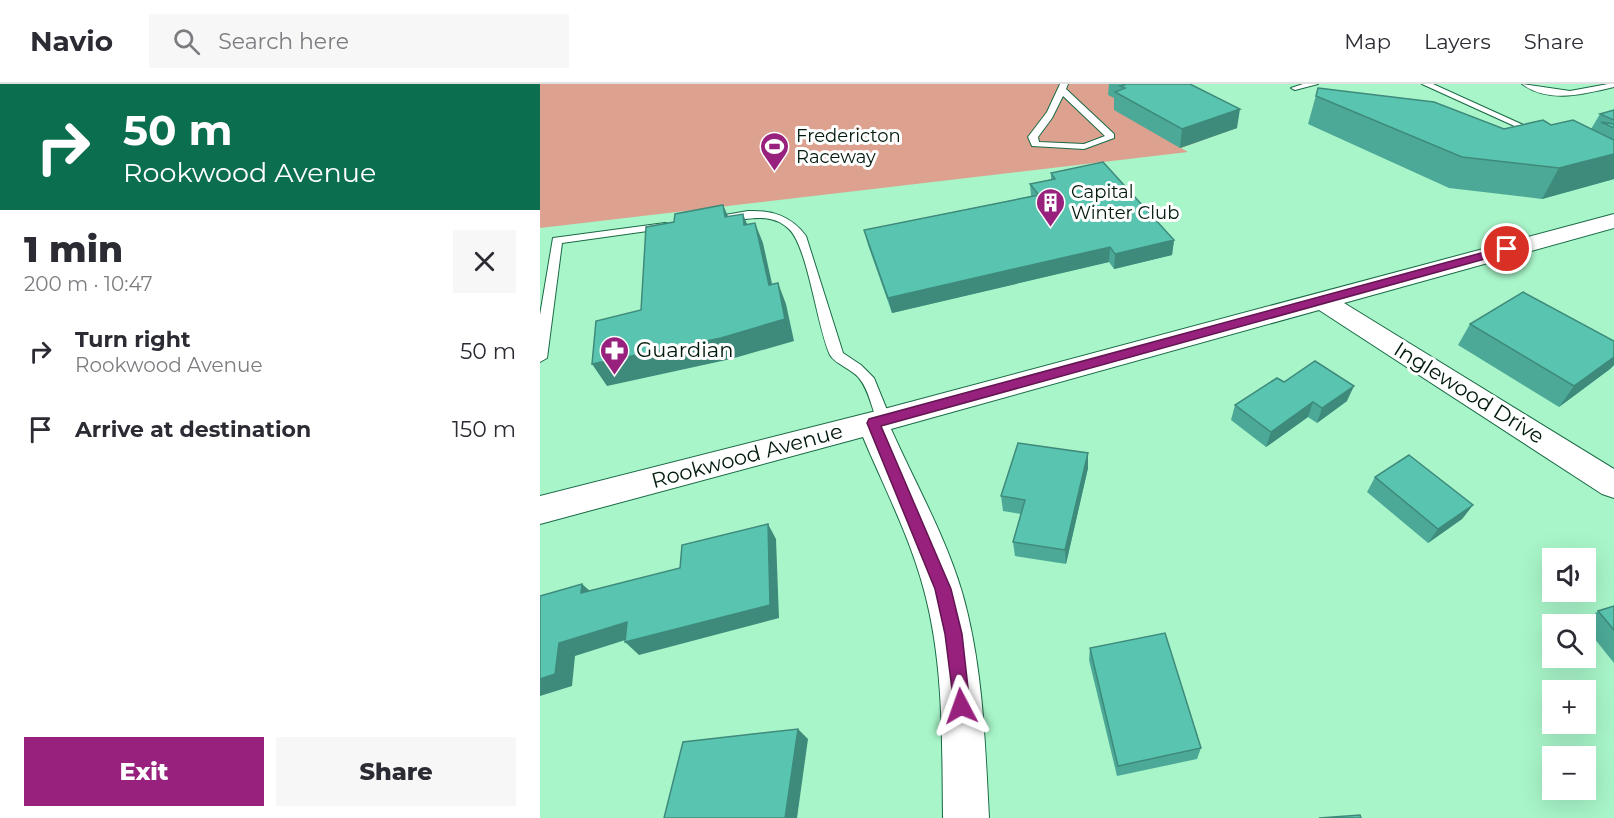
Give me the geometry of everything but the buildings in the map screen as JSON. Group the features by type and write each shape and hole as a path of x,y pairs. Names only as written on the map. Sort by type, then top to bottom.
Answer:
{"street":[{"name":"Rookwood Avenue","path":"540,510 878,422 1614,220"},
{"name":"Inglewood Drive","path":"1323,301 1614,485"},
{"path":"878,422 931,558 949,612 960,685 966,818"}],"lane":[{"path":"1295,88 1314,84"},
{"path":"1426,84 1544,136"},
{"path":"1526,84 1550,95 1614,85"},
{"path":"1063,87 1111,136 1100,144 1065,148 1035,144 1033,137 1052,115 1063,87"},
{"path":"710,220 766,212 791,223 801,236 837,355 860,367 873,388 878,422"},
{"path":"540,358 557,240 676,224"}],"shaded area":[{"name":"Fredericton Raceway","path":"540,84 1152,84 1237,128 1181,148 1188,152 540,228"}],"place":[{"name":"Fredericton Raceway","path":"775,172"},
{"name":"Capital Winter Club","path":"1050,228"},
{"name":"Guardian","path":"615,376"}],"route":[{"path":"961,706 953,634 943,589 873,423 1507,249"}]}
